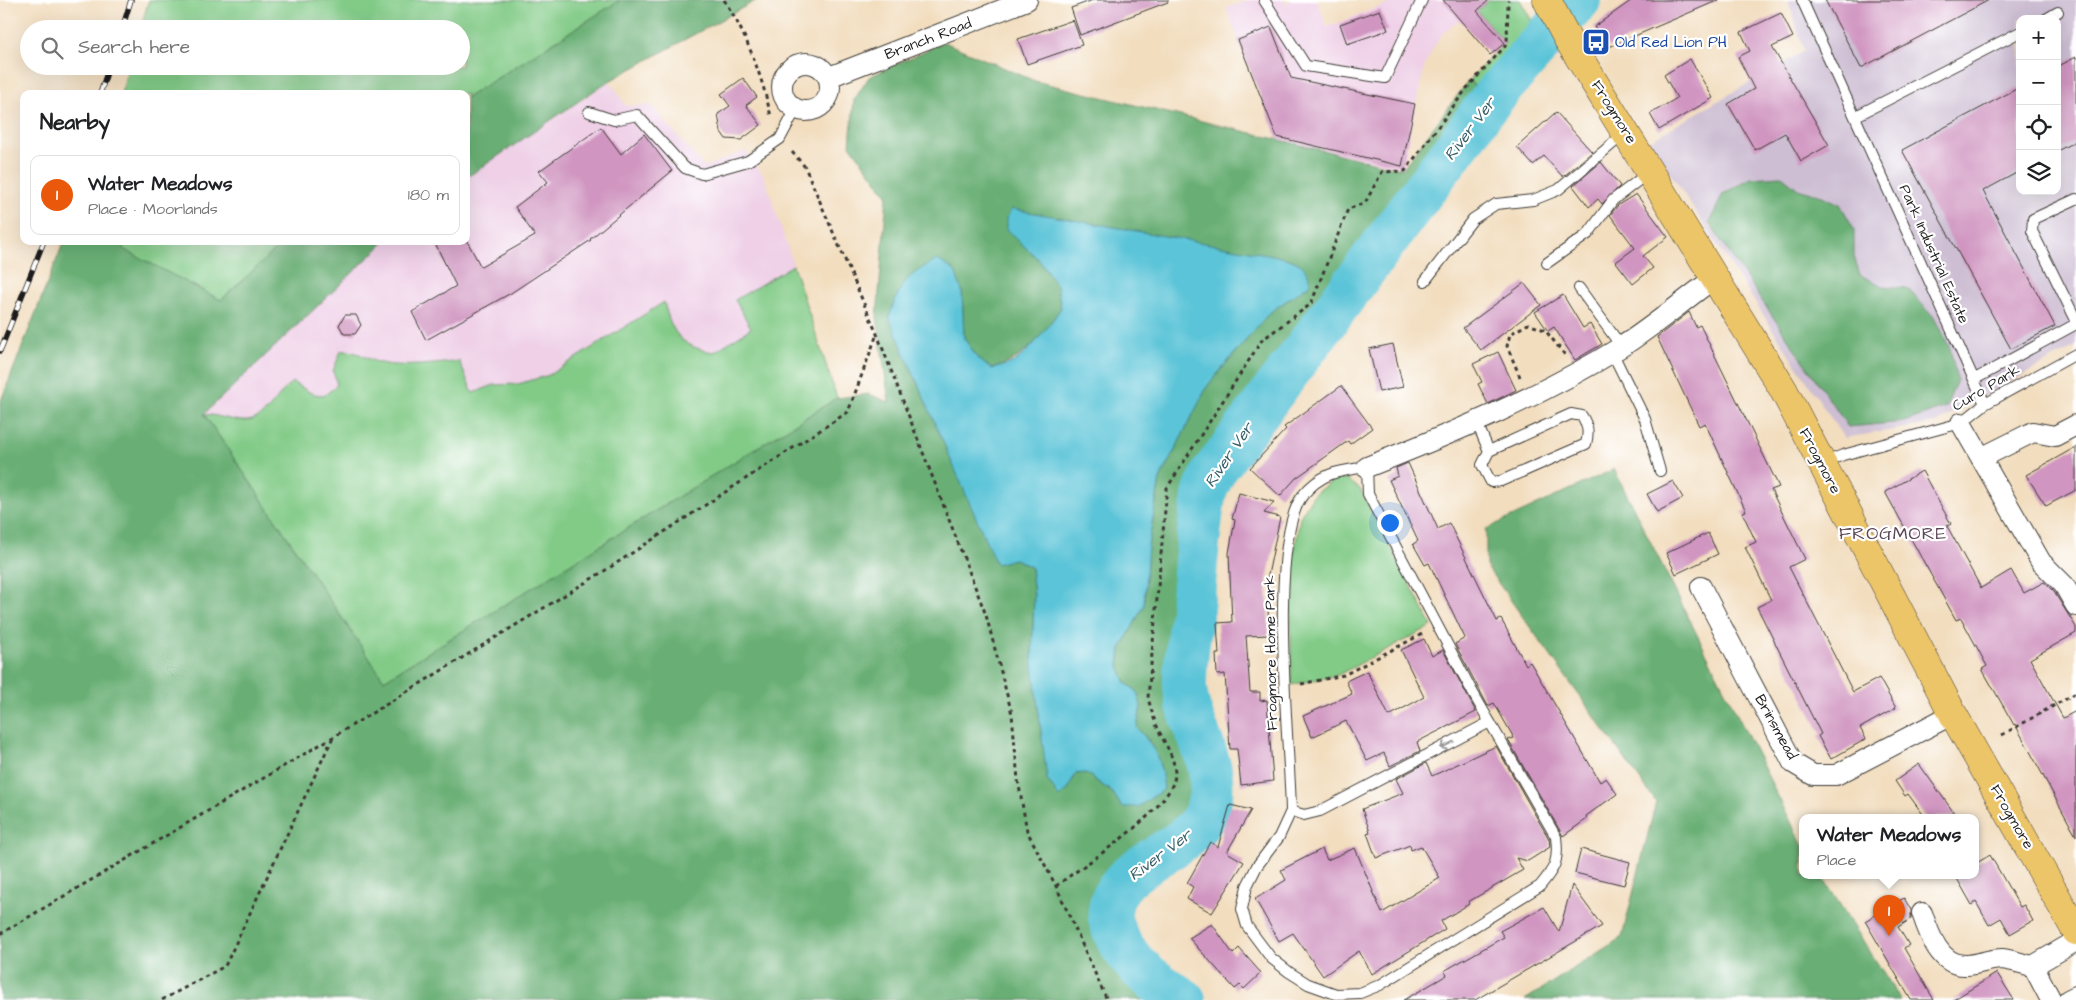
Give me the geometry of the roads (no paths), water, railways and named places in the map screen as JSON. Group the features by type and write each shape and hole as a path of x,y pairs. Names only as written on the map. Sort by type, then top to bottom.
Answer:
{"main road":[{"name":"Frogmore","path":"1547,0 1567,38 1651,171 1783,389 1953,714 2076,931"}],"street":[{"name":"Branch Road","path":"829,78 1027,0"},
{"path":"806,62 823,69 829,78 828,96 823,104 815,109 805,111 796,109 788,104 783,96 783,77 789,69 797,64 806,62"},
{"path":"1367,468 1476,421 1574,373 1616,349 1716,277"},
{"path":"1961,423 2041,562 2064,585 2076,606"},
{"path":"1981,458 2032,432 2054,436 2076,425"},
{"name":"Brinsmead","path":"1701,587 1793,763 1813,776 1836,776 1953,714"},
{"path":"1922,913 1928,932 1939,952 1950,961 1965,965 2001,959 2033,966 2076,941"},
{"path":"2033,966 2051,1000"},
{"path":"2068,1000 2076,996"}],"lane":[{"path":"1264,0 1306,66 1385,78 1422,0"},
{"name":"Park Industrial Estate","path":"1802,0 1985,404"},
{"path":"2053,15 2058,12"},
{"path":"1856,116 2016,34"},
{"path":"589,112 614,120 636,115 685,168 702,174 748,162 780,139 796,109"},
{"path":"1425,281 1473,219 1496,204 1533,200 1558,190 1626,132"},
{"path":"1547,263 1588,234 1613,200 1651,171"},
{"path":"2076,199 2032,219 2031,225 2032,232 2076,320"},
{"path":"1579,288 1616,349 1645,419 1660,471"},
{"path":"1975,379 2076,324"},
{"name":"Curo Park","path":"1822,464 1843,455 1961,423 1985,404 2076,354"},
{"path":"1476,421 1489,451 1482,465 1486,476 1491,482 1501,481 1586,444 1588,434 1586,424 1582,416 1571,414 1489,451"},
{"name":"Frogmore Home Park","path":"1367,468 1368,494 1490,722 1556,837 1558,855 1553,871 1540,886 1420,962 1360,993 1336,994 1308,984 1271,958 1247,926 1242,909 1247,886 1257,866 1279,837 1291,811 1283,628 1284,568 1291,518 1303,496 1322,477 1336,472 1367,468"},
{"path":"1291,811 1304,815 1320,811 1490,722"}],"water":[{"path":"1012,209 1286,258 1302,266 1309,276 1310,284 1269,313 1208,385 1160,479 1148,546 1144,605 1121,649 1119,666 1126,683 1137,691 1141,706 1137,728 1153,749 1163,779 1164,789 1138,807 1122,807 1113,793 1086,773 1075,774 1068,790 1059,797 1047,779 1032,658 1034,595 1031,567 1015,559 996,564 889,317 901,288 911,276 938,260 955,271 962,291 964,338 978,359 992,369 1011,363 1025,353 1061,308 1057,286 1040,261 1006,229 1006,218"}],"waterway":[{"name":"River Ver","path":"1184,1000 1135,964 1115,933 1110,920 1110,911 1115,894 1125,880 1139,868 1172,848 1187,836 1200,823 1208,807 1211,775 1191,714 1185,683 1200,521 1205,491 1215,470 1494,96 1579,0"}],"railway":[{"path":"125,20 131,0"},
{"path":"101,90 106,75"},
{"path":"0,351 42,245"}],"place":[{"name":"Old Red Lion PH","path":"1596,42"},
{"name":"Water Meadows","path":"1889,936"}],"district":[{"name":"FROGMORE","path":"1893,533"}]}
